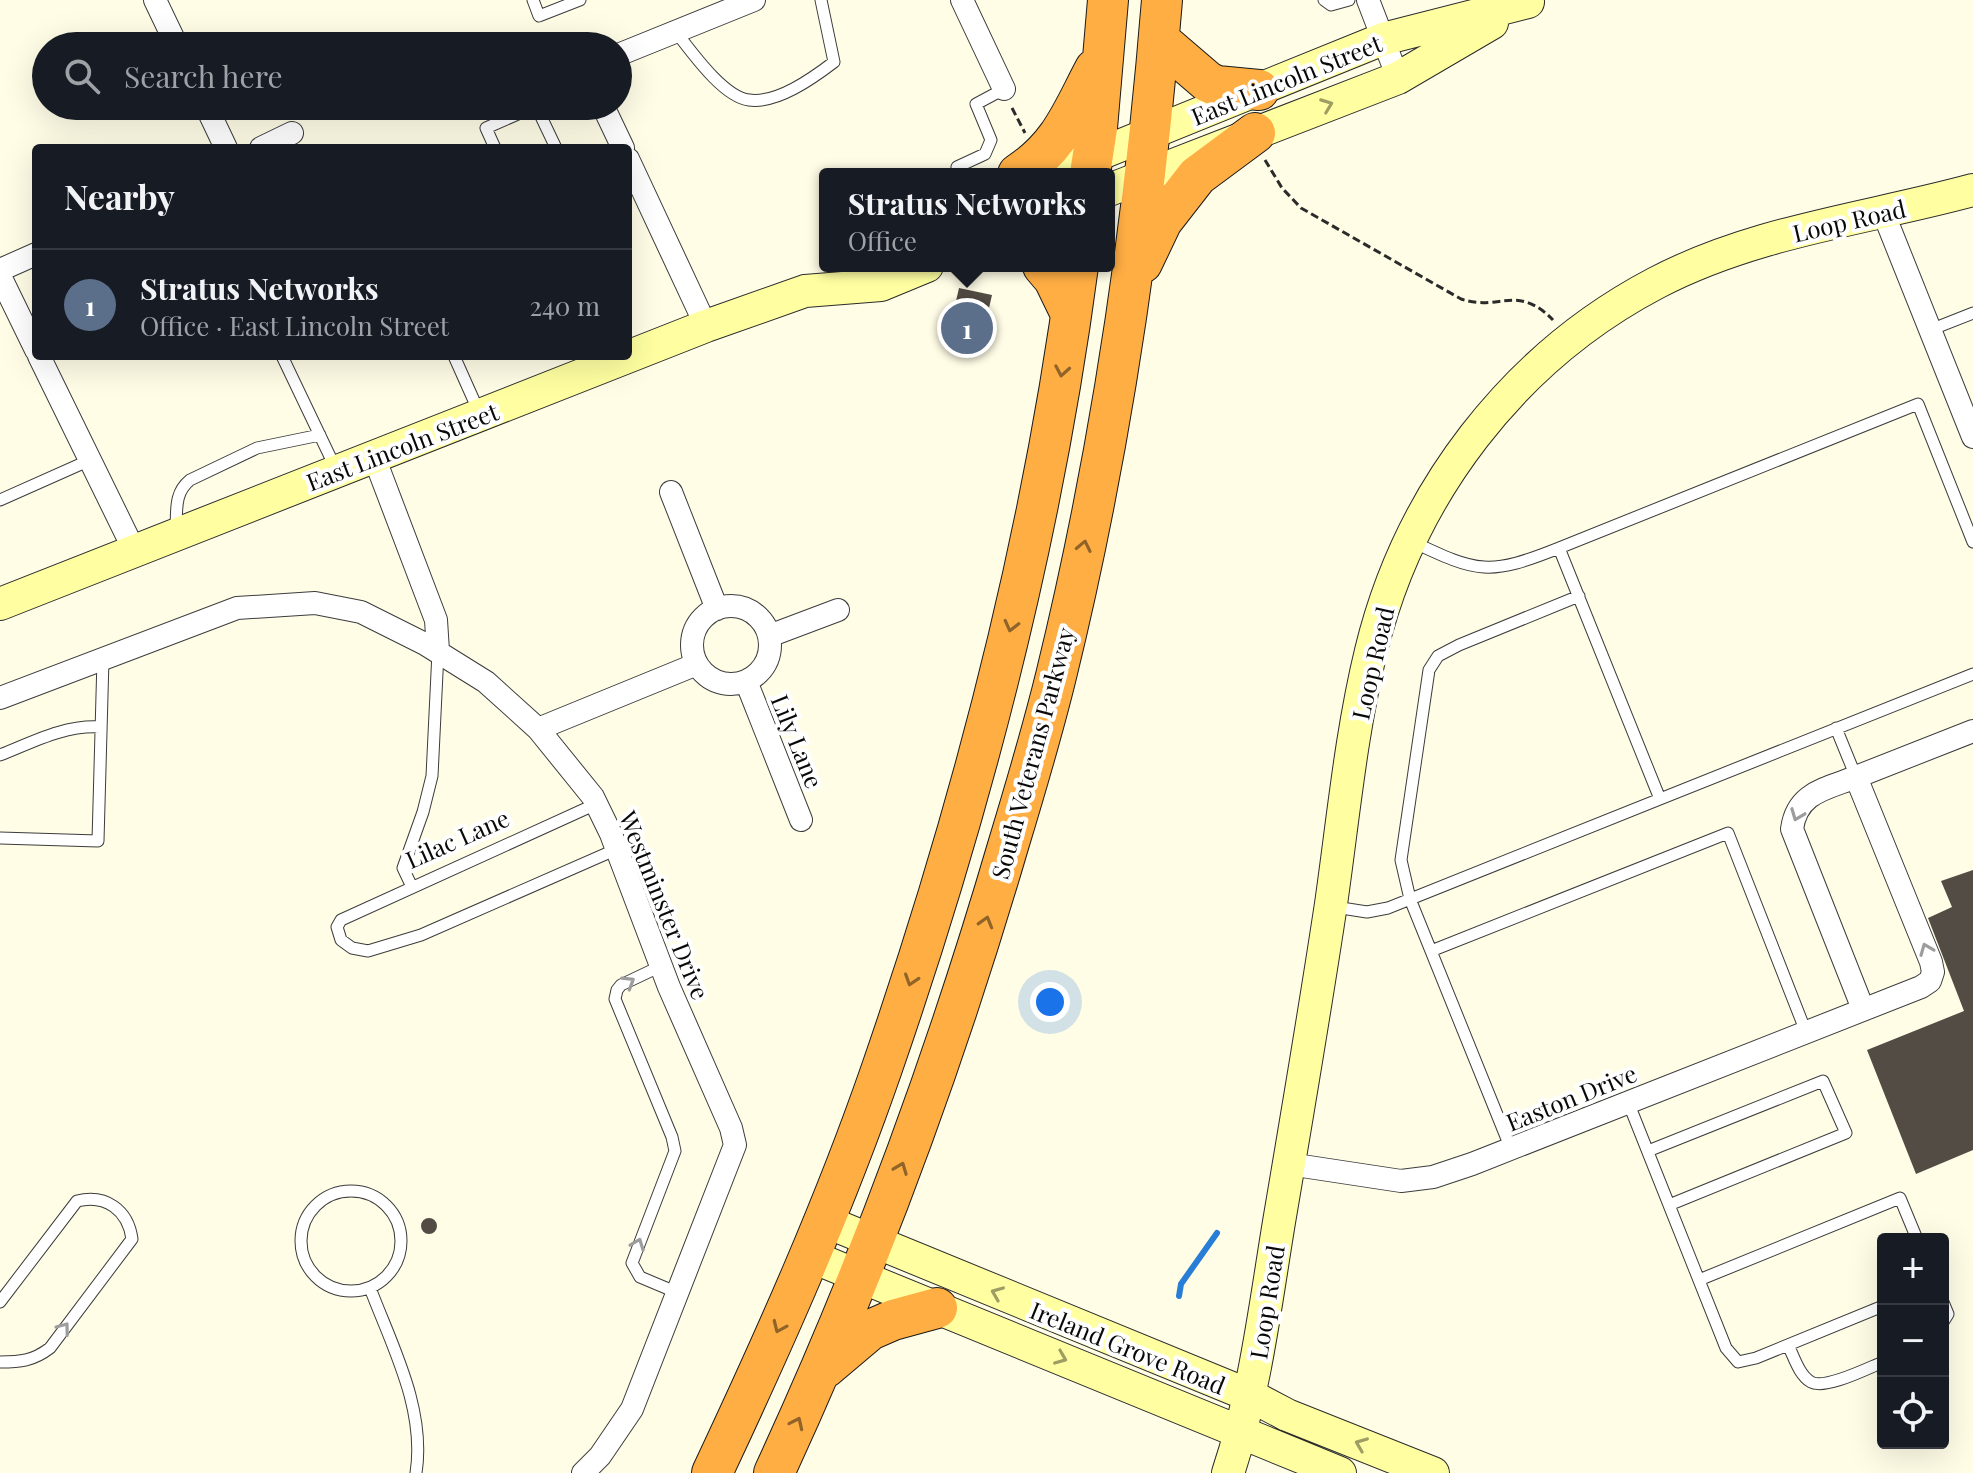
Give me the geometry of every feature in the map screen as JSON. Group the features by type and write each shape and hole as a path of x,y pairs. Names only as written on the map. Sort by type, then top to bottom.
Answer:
{"highway":[{"name":"South Veterans Parkway","path":"1106,168 1097,128 1108,0"},
{"name":"South Veterans Parkway","path":"1115,168 1147,135 1162,0"},
{"path":"1159,40 1208,82 1217,86 1259,90"},
{"path":"1027,168 1063,132 1105,52"},
{"path":"1130,288 1162,221 1197,176 1257,142"},
{"name":"South Veterans Parkway","path":"774,1473 867,1258 927,1100 975,961 1042,732 1085,543 1130,288 1115,211"},
{"path":"1048,272 1071,314"},
{"path":"712,1473 816,1238 882,1069 967,798 1025,569 1077,272"},
{"path":"819,1373 870,1330 937,1308"}],"main road":[{"name":"East Lincoln Street","path":"1115,168 1147,135 1383,39 1531,1"},
{"name":"East Lincoln Street","path":"1115,173 1257,142 1398,78 1531,1"},
{"name":"Loop Road","path":"1228,1473 1251,1396 1371,648 1387,596 1410,541 1446,475 1482,424 1547,357 1593,322 1652,285 1699,263 1782,235 1973,190"},
{"name":"East Lincoln Street","path":"805,291 830,272"},
{"name":"East Lincoln Street","path":"632,355 805,291 881,285 912,272"},
{"name":"East Lincoln Street","path":"0,604 621,360"},
{"name":"Ireland Grove Road","path":"816,1238 867,1258 935,1269 1433,1473"},
{"name":"Ireland Grove Road","path":"867,1258 937,1308 1340,1473"}],"street":[{"path":"155,0 170,32"},
{"path":"962,0 1004,89"},
{"path":"1368,0 1398,78"},
{"path":"632,49 742,2"},
{"path":"213,120 224,144"},
{"path":"610,120 621,144"},
{"path":"269,144 292,133"},
{"path":"632,169 706,326"},
{"path":"1883,212 1973,437"},
{"path":"32,256 0,273 32,341"},
{"path":"41,360 134,550"},
{"path":"374,457 436,620 438,651"},
{"path":"671,492 717,609"},
{"name":"Westminster Drive","path":"0,698 237,608 315,603 361,612 438,651 486,682 538,729 596,804 731,1128 735,1145 632,1409 600,1456 583,1473"},
{"path":"730,606 755,614 769,636 768,658 763,668 746,681 723,683 704,673 693,651 693,638 706,615 730,606"},
{"path":"769,636 838,610"},
{"path":"538,729 697,664"},
{"name":"Lily Lane","path":"746,681 801,820"},
{"path":"1863,1009 1792,829 1794,814 1801,803 1813,794 1973,731"},
{"name":"Easton Drive","path":"1289,1164 1401,1181 1433,1177 1511,1149 1930,981 1933,972 1931,962 1856,777"}],"lane":[{"path":"533,0 539,16 580,0"},
{"path":"675,31 701,63 730,91 750,101 802,87 834,62 821,0"},
{"path":"1324,0 1331,5 1349,0"},
{"path":"957,168 985,154 991,140 976,104 1004,89"},
{"path":"493,144 486,128 504,120"},
{"path":"543,120 554,144"},
{"path":"1930,330 1973,313"},
{"path":"284,360 337,471"},
{"path":"456,360 480,416"},
{"path":"1410,541 1471,567 1492,569 1529,560 1918,404 1973,542"},
{"path":"176,533 177,498 190,480 257,448 320,435"},
{"path":"0,500 90,460"},
{"path":"1559,548 1660,799"},
{"path":"1511,1149 1410,899 1401,860 1429,670 1438,656 1579,596"},
{"path":"412,887 403,868 432,776 438,651"},
{"path":"0,838 98,841 103,658"},
{"path":"1331,907 1378,911 1973,674"},
{"path":"0,755 62,731 80,726 100,727"},
{"path":"1836,728 1856,777"},
{"name":"Lilac Lane","path":"596,804 341,920 337,927 341,940 352,948 368,951 421,935 617,849"},
{"path":"1431,951 1728,833 1806,1032"},
{"path":"661,966 621,985 615,999 675,1151 632,1263 640,1277 678,1293"},
{"path":"1648,1151 1823,1081 1846,1133 1669,1205"},
{"path":"1628,1102 1726,1348 1738,1362 1756,1358 1877,1308"},
{"path":"350,1191 379,1199 391,1210 398,1223 400,1254 394,1268 370,1288 341,1291 327,1286 307,1266 302,1252 304,1224 321,1201 334,1194 350,1191"},
{"path":"0,1302 77,1201 88,1198 108,1201 127,1220 132,1239 50,1348 24,1362 0,1362"},
{"path":"1699,1280 1900,1198 1915,1233"},
{"path":"370,1288 413,1406 418,1445 416,1473"},
{"path":"1788,1345 1801,1372 1811,1382 1822,1386 1877,1364"}],"path":[{"path":"1004,89 1026,135"},
{"path":"1257,142 1282,188 1317,219 1461,299 1475,304 1524,300 1538,305 1558,324"}],"building":[{"path":"959,288 992,295 980,347 947,340"},
{"path":"1973,870 1973,1150 1916,1174 1867,1050 1964,1011 1928,918 1952,907 1941,881"},
{"path":"426,1218 432,1218 437,1226 435,1232 426,1234 421,1229 421,1223"}],"waterway":[{"path":"1179,1296 1181,1284 1217,1233"}],"place":[{"name":"Stratus Networks","path":"967,328"}]}
